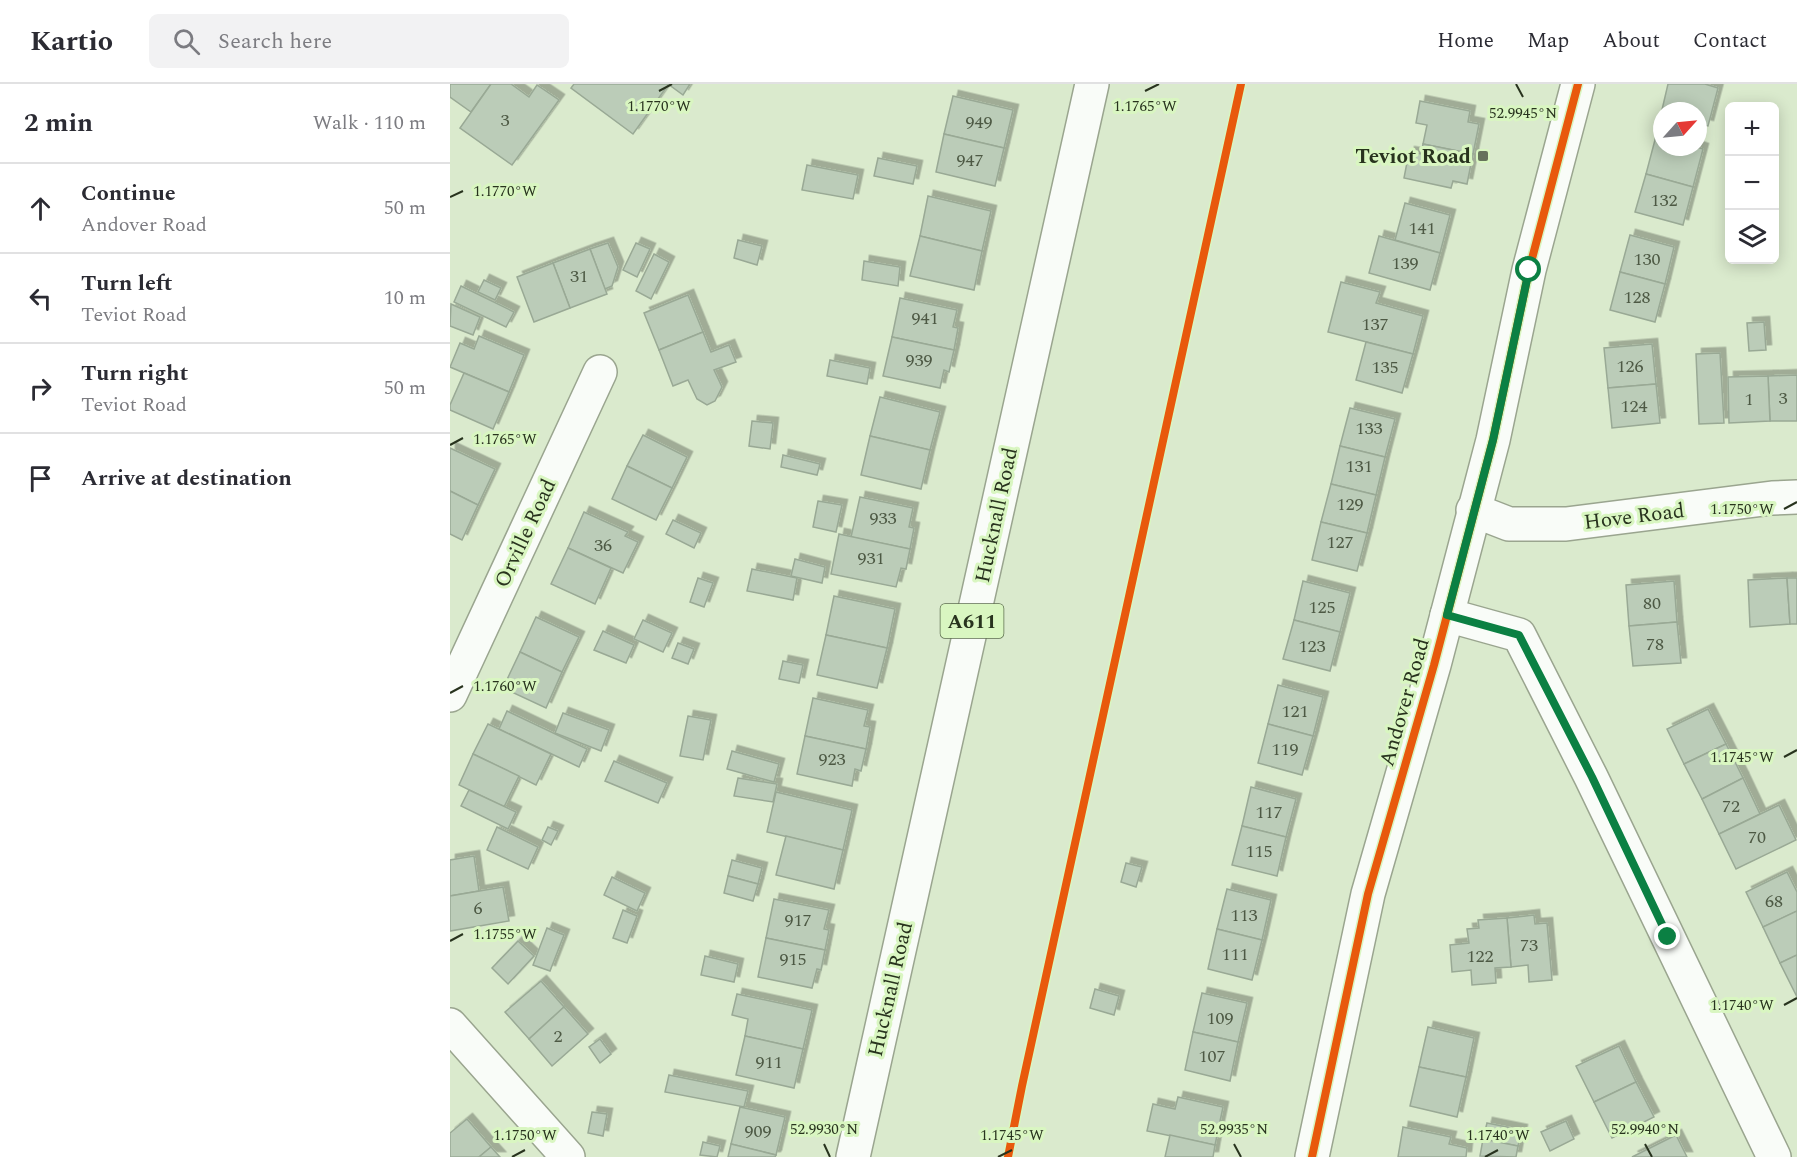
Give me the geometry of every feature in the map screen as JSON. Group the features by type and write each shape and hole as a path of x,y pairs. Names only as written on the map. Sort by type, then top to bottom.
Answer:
{"street":[{"name":"Hucknall Road","path":"853,1157 1092,84"},
{"name":"Andover Road","path":"1312,1157 1368,894 1447,615 1493,440 1529,270 1578,84"},
{"name":"Orville Road","path":"450,695 600,372"},
{"name":"Hove Road","path":"1473,510 1509,524 1566,524 1772,498 1797,497"},
{"path":"1447,615 1519,635 1592,777 1774,1157"},
{"path":"450,1025 568,1157"}],"building":[{"path":"450,84 491,84 471,112 450,97"},
{"path":"491,84 511,84 529,97 537,85 559,100 512,165 460,128"},
{"path":"574,84 668,85 633,134 571,88"},
{"path":"668,84 690,84 683,95"},
{"path":"1668,84 1705,84 1718,88 1708,126 1707,102 1664,102"},
{"path":"953,96 1013,110 1004,148 944,134"},
{"path":"1420,101 1470,111 1468,122 1479,124 1473,154 1423,144 1427,125 1416,123"},
{"path":"944,134 1004,148 995,186 936,172"},
{"path":"1423,144 1473,154 1467,184 1453,181 1451,188 1404,178 1409,152 1421,154"},
{"path":"1653,147 1653,156 1701,156 1693,187 1646,174"},
{"path":"878,158 917,166 913,184 874,176"},
{"path":"807,165 858,175 853,199 802,190"},
{"path":"1646,174 1693,187 1683,225 1635,212"},
{"path":"928,196 991,211 982,251 920,236"},
{"path":"1405,203 1450,215 1440,253 1395,240"},
{"path":"1630,235 1674,247 1665,284 1620,272"},
{"path":"920,236 982,251 974,290 910,276"},
{"path":"1379,236 1440,253 1430,290 1369,273"},
{"path":"738,240 762,246 757,265 734,258"},
{"path":"608,243 618,267 612,286 605,289 590,249"},
{"path":"636,243 650,249 637,277 623,270"},
{"path":"590,249 607,294 570,308 553,263"},
{"path":"654,254 669,262 651,299 636,291"},
{"path":"864,261 900,267 898,286 862,280"},
{"path":"553,263 570,308 534,322 517,277"},
{"path":"1620,272 1665,284 1655,322 1610,310"},
{"path":"484,280 501,288 495,300 478,292"},
{"path":"1341,282 1380,292 1376,303 1423,316 1413,354 1328,332"},
{"path":"461,286 514,312 506,327 454,302"},
{"path":"688,295 703,332 659,350 644,313"},
{"path":"900,298 957,310 953,327 958,328 954,350 892,337"},
{"path":"451,304 480,317 473,335 450,326"},
{"path":"1764,322 1766,350 1749,351 1747,323"},
{"path":"703,332 711,352 729,345 736,362 714,370 722,387 715,401 707,405 697,399 688,380 673,386 659,350"},
{"path":"479,336 524,355 509,392 450,367 460,343 474,349"},
{"path":"892,337 954,350 949,372 944,370 940,388 883,376"},
{"path":"1366,342 1413,354 1402,393 1356,380"},
{"path":"1652,344 1656,384 1608,388 1604,348"},
{"path":"1720,353 1724,423 1699,424 1696,354"},
{"path":"830,360 870,368 867,384 827,376"},
{"path":"464,373 509,392 493,429 450,410"},
{"path":"1797,375 1797,421 1770,421 1768,376"},
{"path":"1768,376 1770,421 1729,423 1728,377"},
{"path":"1656,384 1660,423 1612,428 1608,388"},
{"path":"880,397 940,412 930,450 870,436"},
{"path":"1350,408 1395,419 1385,457 1340,446"},
{"path":"752,421 773,423 770,449 749,446"},
{"path":"643,435 687,457 672,488 627,466"},
{"path":"870,436 930,450 921,489 861,475"},
{"path":"1340,446 1385,457 1376,495 1331,484"},
{"path":"450,448 495,469 478,505 450,491"},
{"path":"783,455 820,464 817,475 781,467"},
{"path":"627,466 672,488 656,520 612,499"},
{"path":"1331,484 1376,495 1367,533 1321,522"},
{"path":"450,491 478,505 462,540 450,534"},
{"path":"860,497 913,508 909,527 914,528 910,549 851,537"},
{"path":"818,501 842,505 836,532 813,527"},
{"path":"584,512 628,532 625,536 638,542 623,573 568,548"},
{"path":"673,520 701,533 694,548 666,534"},
{"path":"1321,522 1367,533 1357,571 1312,560"},
{"path":"839,534 910,549 906,569 901,568 896,587 831,574"},
{"path":"568,548 611,568 595,604 551,584"},
{"path":"795,559 825,567 822,583 791,576"},
{"path":"752,569 797,578 793,600 747,591"},
{"path":"698,578 713,583 704,607 690,602"},
{"path":"1787,578 1790,624 1750,627 1748,580"},
{"path":"1787,578 1797,578 1797,624 1790,624"},
{"path":"1303,581 1350,593 1340,632 1294,620"},
{"path":"1674,581 1677,622 1629,626 1626,585"},
{"path":"834,596 895,609 887,648 826,635"},
{"path":"536,617 579,637 562,672 520,652"},
{"path":"643,620 672,633 663,652 634,639"},
{"path":"1294,620 1340,632 1330,671 1283,659"},
{"path":"1677,622 1681,663 1633,666 1629,626"},
{"path":"603,631 634,645 626,663 594,650"},
{"path":"826,635 887,648 877,688 817,675"},
{"path":"678,643 694,649 688,664 672,658"},
{"path":"520,652 562,672 546,708 503,688"},
{"path":"783,661 803,665 799,683 779,679"},
{"path":"1278,685 1323,697 1313,736 1268,724"},
{"path":"813,698 868,710 864,726 870,727 866,749 805,736"},
{"path":"1708,709 1726,744 1684,764 1667,729"},
{"path":"507,711 587,749 579,767 499,729"},
{"path":"563,713 609,730 601,751 555,733"},
{"path":"688,716 711,720 703,760 680,756"},
{"path":"488,724 551,754 536,785 473,754"},
{"path":"1268,724 1313,736 1302,775 1258,763"},
{"path":"805,736 866,749 861,771 855,769 852,786 797,774"},
{"path":"1726,744 1743,778 1702,799 1684,764"},
{"path":"732,751 779,764 774,782 727,769"},
{"path":"473,754 519,776 504,807 459,785"},
{"path":"614,761 667,783 658,803 605,781"},
{"path":"738,778 777,784 773,802 734,796"},
{"path":"1743,778 1760,814 1719,834 1702,799"},
{"path":"1251,787 1296,799 1286,837 1242,826"},
{"path":"469,790 516,812 508,829 461,806"},
{"path":"776,792 852,810 843,850 767,832"},
{"path":"1779,805 1796,840 1736,869 1719,834"},
{"path":"1242,826 1286,837 1277,876 1232,865"},
{"path":"497,827 538,847 528,869 487,850"},
{"path":"548,827 558,831 551,845 542,840"},
{"path":"786,836 843,850 834,889 776,875"},
{"path":"474,856 479,891 450,896 450,860"},
{"path":"732,860 762,868 758,884 728,876"},
{"path":"1126,863 1142,867 1136,887 1121,882"},
{"path":"1787,872 1797,892 1797,911 1763,927 1746,892"},
{"path":"728,876 758,884 753,901 724,893"},
{"path":"612,877 645,893 637,911 604,895"},
{"path":"503,887 509,921 450,931 450,896"},
{"path":"1227,889 1271,900 1262,940 1217,929"},
{"path":"774,899 829,910 824,929 829,930 825,950 766,938"},
{"path":"623,910 637,916 627,943 613,938"},
{"path":"1797,911 1797,955 1780,963 1763,927"},
{"path":"1534,915 1535,924 1547,923 1552,980 1529,982 1528,965 1511,967 1507,918"},
{"path":"1507,918 1511,967 1495,968 1496,983 1472,985 1471,970 1452,972 1450,945 1469,943 1467,929 1479,928 1478,920"},
{"path":"547,928 564,935 550,971 533,965"},
{"path":"1217,929 1262,940 1252,980 1208,969"},
{"path":"766,938 825,950 821,970 817,969 812,988 758,977"},
{"path":"518,941 534,956 508,984 492,968"},
{"path":"1797,955 1797,997 1780,963"},
{"path":"705,956 738,964 734,982 701,975"},
{"path":"541,981 564,1007 529,1039 505,1012"},
{"path":"1095,989 1119,996 1114,1015 1090,1008"},
{"path":"1202,993 1247,1003 1238,1042 1193,1032"},
{"path":"737,994 812,1010 803,1049 745,1036 748,1019 732,1015"},
{"path":"564,1007 588,1034 552,1066 529,1039"},
{"path":"1428,1027 1474,1038 1466,1077 1419,1067"},
{"path":"1193,1032 1238,1042 1230,1081 1185,1070"},
{"path":"745,1036 803,1049 794,1088 736,1075"},
{"path":"600,1039 611,1054 600,1063 589,1047"},
{"path":"1619,1046 1636,1082 1594,1102 1576,1066"},
{"path":"1419,1067 1466,1077 1457,1117 1410,1106"},
{"path":"669,1075 748,1091 744,1107 665,1092"},
{"path":"1636,1082 1654,1117 1612,1138 1594,1102"},
{"path":"1178,1097 1223,1107 1215,1145 1147,1131 1153,1104 1175,1109"},
{"path":"740,1107 785,1117 776,1155 731,1144"},
{"path":"592,1112 607,1114 603,1136 588,1133"},
{"path":"467,1119 491,1147 479,1157 450,1157 450,1133"},
{"path":"1566,1121 1574,1139 1550,1151 1541,1132"},
{"path":"1487,1123 1522,1130 1518,1146 1483,1139"},
{"path":"1403,1127 1451,1137 1449,1144 1467,1148 1466,1157 1398,1157"},
{"path":"1170,1135 1215,1145 1213,1157 1165,1157"},
{"path":"1676,1135 1687,1157 1632,1157"},
{"path":"1483,1139 1518,1146 1516,1157 1480,1156"},
{"path":"703,1142 720,1146 717,1157 700,1155"},
{"path":"731,1144 776,1155 775,1157 728,1157"},
{"path":"491,1147 500,1157 479,1157"}],"cycle path":[{"path":"1008,1157 1241,84"},
{"path":"1312,1157 1368,894 1434,665 1493,440 1529,270 1578,84"}],"place":[{"name":"Teviot Road","path":"1483,156"}],"route":[{"path":"1529,270 1493,440 1447,615 1519,635 1592,777 1668,937"}]}
